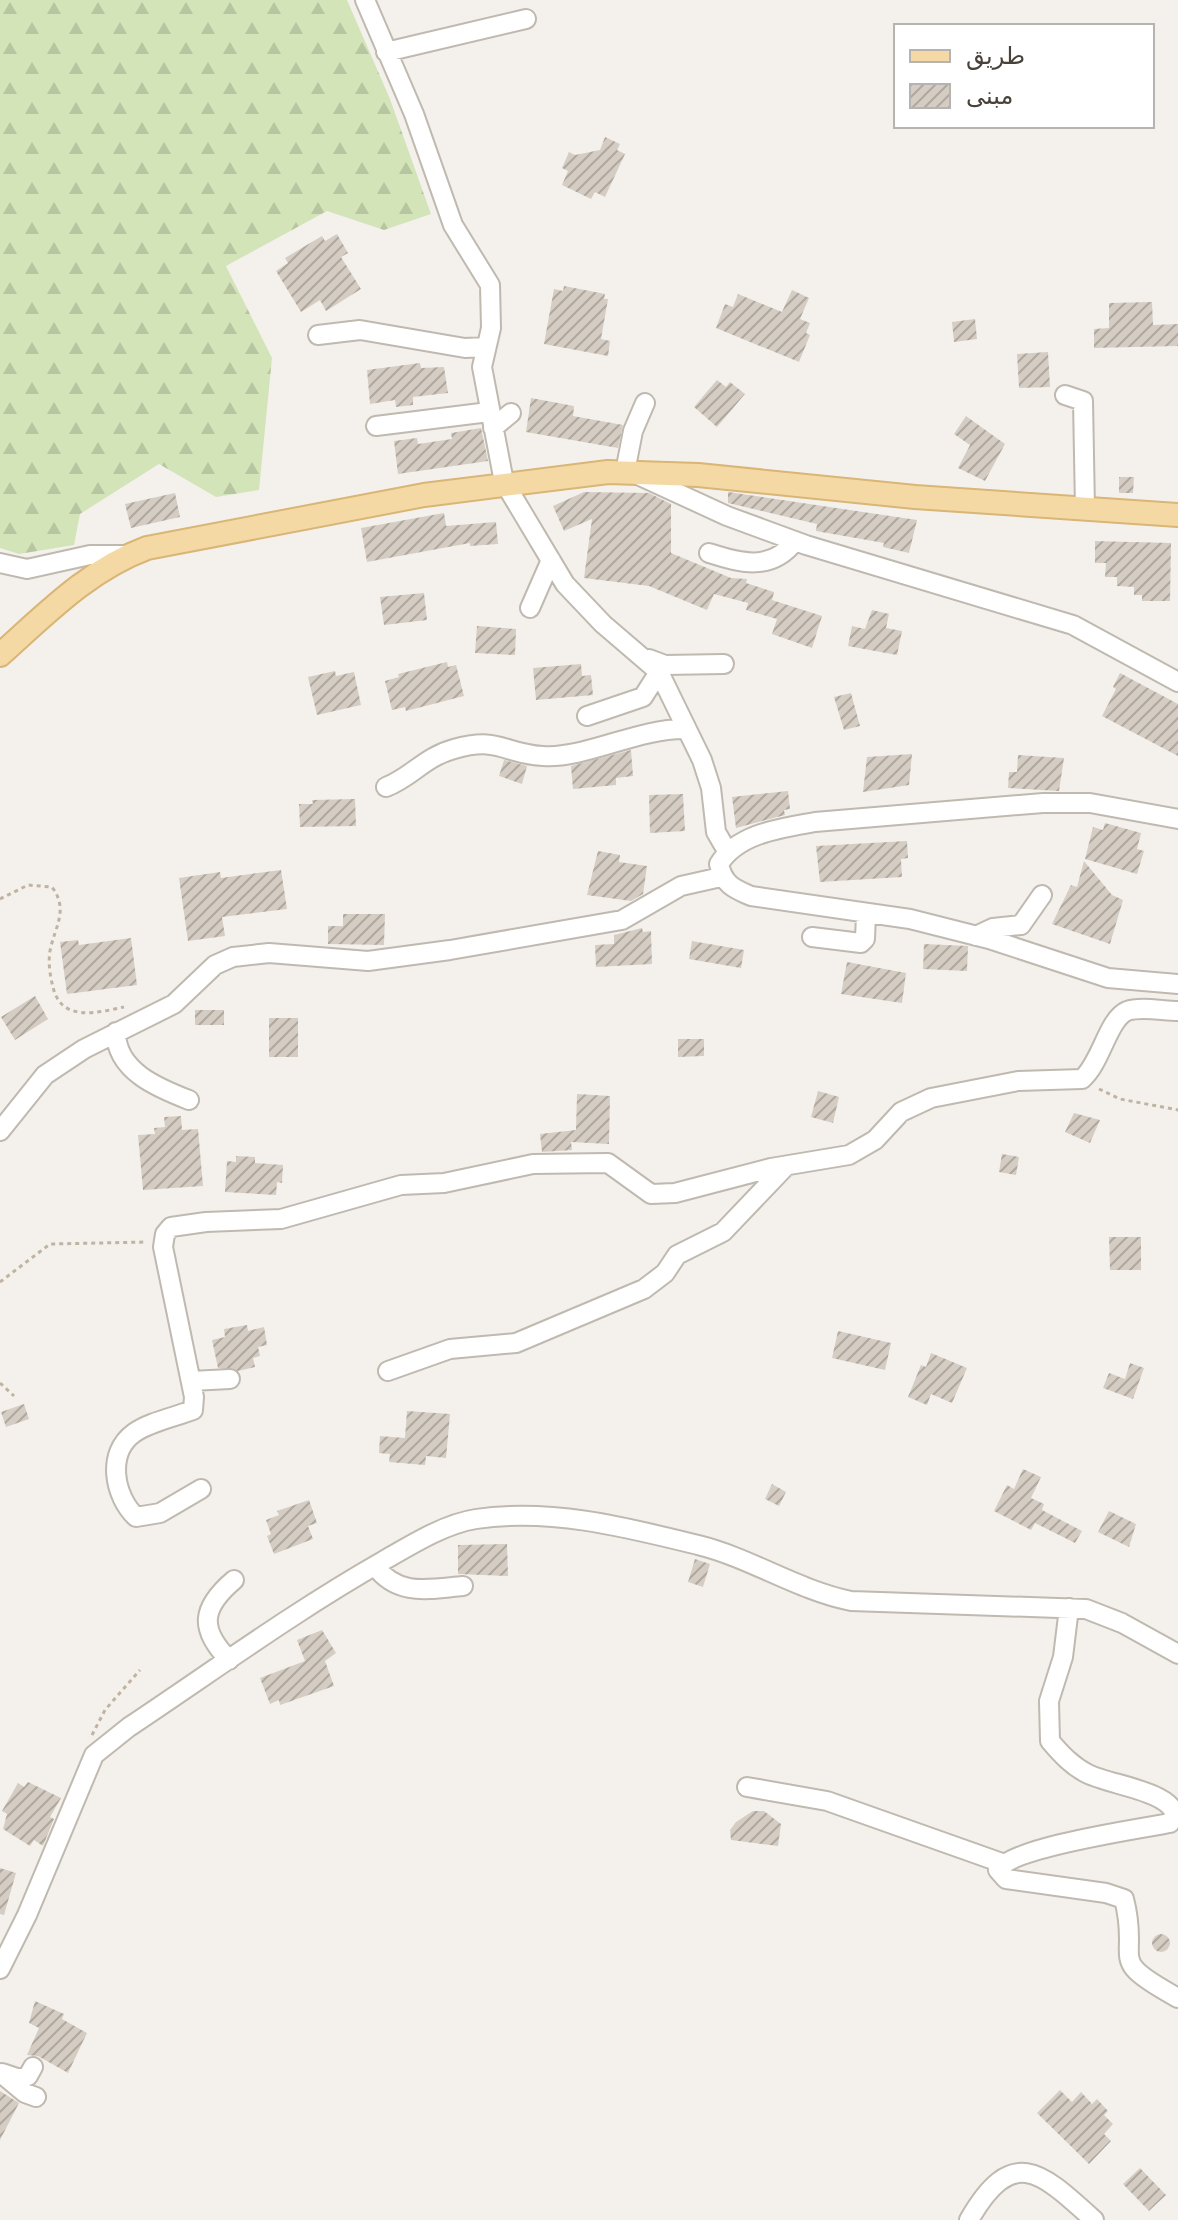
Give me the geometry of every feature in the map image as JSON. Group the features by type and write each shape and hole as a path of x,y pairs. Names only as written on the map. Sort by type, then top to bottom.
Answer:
{"main road":[{"path":"0,655 87,579 130,555 172,541 504,482 628,472 1178,515"}],"street":[{"path":"365,0 414,114 453,225 490,285 491,328 482,367 504,482 565,584 603,624 652,665 707,774 716,832 727,851"},
{"path":"386,52 526,19"},
{"path":"318,335 360,330 465,348 485,347"},
{"path":"1065,395 1083,401 1085,509"},
{"path":"645,403 633,431 628,472 727,516 795,541 1073,625 1178,682"},
{"path":"376,426 491,420 511,413"},
{"path":"709,553 756,565 788,550 795,541"},
{"path":"0,563 27,569 90,555 130,555"},
{"path":"530,608 551,560"},
{"path":"652,665 724,664"},
{"path":"587,716 643,697 652,665"},
{"path":"386,787 400,781 430,756 485,742 545,757 657,730 686,729"},
{"path":"1178,819 1090,803 985,807 815,822 771,832 727,851 719,864 721,877 733,889 751,896 910,919 976,936 1108,978 1178,984"},
{"path":"0,1131 45,1075 116,1032 174,1004 215,965 233,957 269,953 368,961 450,950 622,920 681,886 721,877"},
{"path":"976,936 993,928 1021,925 1042,895"},
{"path":"812,937 861,943 865,939 866,914"},
{"path":"201,1489 160,1513 136,1517 119,1493 116,1477 124,1443 136,1431 193,1410 191,1381 163,1247 165,1234 171,1227 206,1222 281,1219 401,1185 444,1183 533,1164 608,1163 640,1188 663,1194 863,1149 901,1112 931,1098 1018,1081 1082,1079 1100,1057 1117,1017 1129,1010 1178,1011"},
{"path":"116,1032 119,1053 134,1071 161,1090 189,1100"},
{"path":"388,1371 450,1349 516,1343 644,1289 665,1273 677,1255 723,1232 786,1166"},
{"path":"191,1381 230,1379"},
{"path":"0,1969 27,1915 94,1755 229,1660 375,1566 453,1525 475,1519 541,1516 617,1526 709,1548 820,1593 851,1601 1069,1608 1097,1612 1178,1654"},
{"path":"375,1566 385,1579 399,1587 427,1590 463,1586"},
{"path":"229,1660 211,1641 207,1616 218,1593 234,1580"},
{"path":"747,1787 827,1801 1002,1863 1040,1849 1170,1823 1175,1814 1172,1805 1160,1797 1109,1782 1076,1767 1050,1741 1049,1701 1063,1657 1069,1608"},
{"path":"1002,1863 998,1870 1006,1879 1106,1893 1124,1899 1128,1915 1126,1956 1132,1970 1178,1998"},
{"path":"1,2072 17,2078 28,2076 33,2067"},
{"path":"1,2072 25,2093 36,2097"},
{"path":"969,2220 996,2181 1012,2174 1028,2173 1050,2181 1094,2220"}],"path":[{"path":"0,899 28,885 40,884 52,887 59,896 60,923 50,952 50,965 56,1002 64,1010 93,1013 133,1005"},
{"path":"1082,1079 1120,1099 1178,1110"},
{"path":"0,1282 50,1244 75,1241 140,1243 165,1234"},
{"path":"0,1383 14,1396"},
{"path":"94,1755 91,1731 140,1670"}],"green space":[{"path":"0,0 347,0 390,99 431,214 384,230 327,211 226,266 272,358 259,490 216,497 159,464 80,514 74,545 19,554 0,548"}],"building":[{"path":"605,137 620,144 617,150 625,154 605,197 595,192 591,199 562,185 568,171 562,168 569,152 575,155 600,150"},
{"path":"337,234 348,253 341,257 361,289 326,311 320,300 301,312 276,271 288,263 285,258 322,236 325,241"},
{"path":"564,286 605,294 604,299 608,299 601,339 610,341 608,356 544,344 554,289 563,291"},
{"path":"792,290 809,298 800,319 810,323 806,333 810,335 799,362 716,328 725,304 733,307 738,294 782,312"},
{"path":"1152,302 1153,325 1178,324 1178,346 1094,348 1094,329 1109,328 1109,303"},
{"path":"975,319 977,339 954,342 952,322"},
{"path":"1048,352 1050,387 1019,388 1017,354"},
{"path":"420,363 421,368 444,367 448,393 413,397 413,405 396,407 395,400 370,404 367,370"},
{"path":"717,380 726,387 730,382 745,394 717,427 694,407"},
{"path":"531,398 574,406 573,416 623,425 618,448 526,432"},
{"path":"966,416 1005,444 985,481 958,468 970,445 954,434"},
{"path":"481,428 488,461 398,474 394,441 417,438 418,444 452,439 451,433"},
{"path":"1119,477 1134,477 1133,493 1119,493"},
{"path":"584,492 649,493 671,504 671,553 731,578 747,579 746,583 774,592 772,600 822,616 812,648 772,634 777,619 746,610 748,603 714,594 707,610 649,586 584,578 592,519 564,531 553,506"},
{"path":"728,492 917,520 909,553 883,547 884,543 816,531 817,524 728,503"},
{"path":"175,493 180,517 131,528 125,504"},
{"path":"444,513 446,526 496,522 498,544 470,546 470,543 367,562 361,528"},
{"path":"1095,541 1171,543 1170,601 1142,601 1142,595 1134,595 1134,587 1117,586 1117,577 1105,577 1106,563 1095,563"},
{"path":"424,593 427,620 384,625 380,597"},
{"path":"872,610 889,614 886,628 902,631 897,655 848,646 852,626 865,629"},
{"path":"477,626 516,629 515,655 475,653"},
{"path":"447,662 448,667 456,665 464,696 406,711 405,707 392,710 385,681 399,677 398,674"},
{"path":"581,664 582,676 591,675 593,695 536,700 533,668"},
{"path":"335,671 336,676 354,672 361,705 317,715 308,677"},
{"path":"1120,673 1178,704 1178,756 1102,716 1116,689 1113,687"},
{"path":"851,693 860,726 844,730 834,697"},
{"path":"631,750 633,776 616,778 616,785 573,789 571,766"},
{"path":"912,754 909,785 863,792 867,757"},
{"path":"1018,755 1064,758 1059,791 1008,788 1009,772 1017,772"},
{"path":"504,760 527,766 522,784 499,776"},
{"path":"788,791 790,809 784,810 785,815 736,828 732,797"},
{"path":"683,794 685,831 650,833 649,795"},
{"path":"355,799 356,826 300,827 299,804 313,804 312,800"},
{"path":"1105,823 1141,833 1137,849 1144,851 1137,874 1085,859 1093,827 1103,830"},
{"path":"907,841 908,858 901,859 902,877 820,882 816,846"},
{"path":"598,851 620,855 619,862 647,866 643,894 631,901 587,895"},
{"path":"1084,861 1112,895 1123,900 1110,944 1052,924 1071,885 1077,887"},
{"path":"281,870 287,909 222,917 225,936 188,941 179,878 220,872 221,878"},
{"path":"343,914 385,914 384,945 328,944 328,926 343,926"},
{"path":"642,928 643,932 651,931 652,964 596,967 595,945 614,944 614,935"},
{"path":"131,938 137,985 67,994 60,942 78,940 79,945"},
{"path":"692,941 744,950 741,968 689,959"},
{"path":"924,944 968,946 967,971 923,969"},
{"path":"847,962 906,973 902,1003 841,994"},
{"path":"35,996 48,1019 15,1040 1,1017"},
{"path":"195,1010 224,1010 224,1025 195,1025"},
{"path":"269,1018 298,1018 298,1057 269,1057"},
{"path":"678,1039 704,1039 704,1056 678,1057"},
{"path":"818,1091 839,1097 833,1123 811,1117"},
{"path":"577,1094 610,1096 609,1144 571,1142 572,1150 542,1152 540,1134 576,1130"},
{"path":"1074,1113 1100,1120 1090,1143 1065,1132"},
{"path":"181,1116 182,1130 198,1129 203,1186 143,1190 138,1135 155,1134 154,1128 165,1127 164,1117"},
{"path":"1002,1154 1019,1157 1016,1175 999,1172"},
{"path":"236,1156 255,1157 255,1163 283,1165 282,1183 277,1182 276,1195 225,1192 227,1161 236,1162"},
{"path":"1109,1237 1141,1237 1141,1270 1110,1270"},
{"path":"247,1325 248,1331 264,1327 267,1345 258,1347 260,1356 253,1358 255,1367 238,1371 218,1368 212,1340 225,1337 224,1329"},
{"path":"838,1331 891,1343 885,1370 832,1358"},
{"path":"931,1353 967,1368 952,1403 931,1394 927,1405 908,1397 921,1365 926,1367"},
{"path":"1130,1363 1144,1368 1133,1399 1103,1388 1109,1373 1125,1379"},
{"path":"24,1404 29,1419 6,1427 1,1412"},
{"path":"407,1411 450,1414 446,1458 426,1456 425,1465 389,1462 390,1454 379,1453 380,1436 405,1438"},
{"path":"1023,1469 1041,1477 1031,1498 1044,1504 1042,1510 1082,1531 1075,1543 1035,1523 1031,1530 994,1511 1007,1485 1014,1489"},
{"path":"772,1484 786,1492 779,1506 765,1499"},
{"path":"309,1500 317,1523 308,1526 313,1539 274,1554 267,1536 271,1534 266,1520 279,1515 277,1511"},
{"path":"1109,1511 1136,1524 1129,1547 1098,1532"},
{"path":"507,1544 508,1576 458,1574 458,1545"},
{"path":"695,1559 710,1564 703,1587 688,1582"},
{"path":"322,1630 336,1653 325,1661 334,1686 280,1705 279,1700 270,1704 260,1678 305,1661 297,1640"},
{"path":"28,1782 61,1798 50,1817 54,1819 43,1846 34,1840 30,1846 3,1829 7,1814 2,1811 18,1783 24,1787"},
{"path":"753,1811 764,1811 781,1824 778,1846 731,1840 730,1830 736,1822"},
{"path":"0,1868 16,1873 4,1915 0,1914"},
{"path":"1161,1934 1170,1943 1161,1952 1152,1943"},
{"path":"35,2001 64,2014 62,2019 87,2033 68,2073 38,2056 27,2055 39,2028 29,2023"},
{"path":"1060,2090 1072,2102 1081,2092 1092,2104 1097,2099 1108,2111 1104,2115 1113,2124 1104,2134 1111,2141 1089,2164 1037,2113"},
{"path":"0,2091 19,2103 0,2140"},
{"path":"1140,2168 1166,2195 1149,2211 1123,2184"}]}
